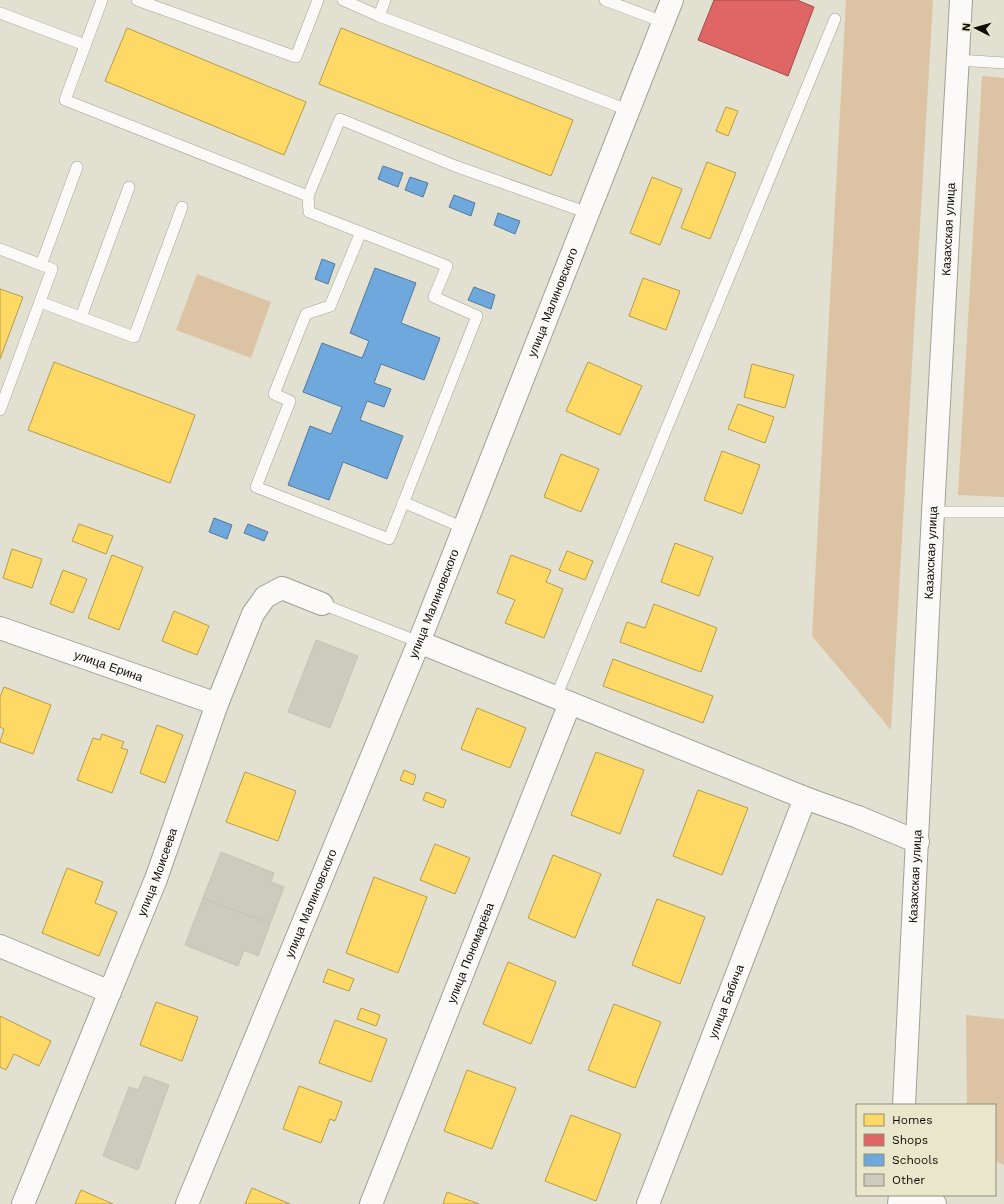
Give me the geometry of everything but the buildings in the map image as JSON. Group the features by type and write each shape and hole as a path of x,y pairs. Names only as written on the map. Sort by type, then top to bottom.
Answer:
{"street":[{"name":"улица Малиновского","path":"187,1204 419,642 672,0"},
{"name":"Казахская улица","path":"904,1104 933,512 961,0"},
{"name":"улица Моисеева","path":"23,1204 156,879 217,704 253,614 265,597 282,588 322,604"},
{"name":"улица Ерина","path":"0,628 217,704"},
{"path":"419,642 918,842"},
{"name":"улица Пономарёва","path":"371,1204 563,700"},
{"name":"улица Бабича","path":"648,1204 805,798"},
{"path":"0,946 110,992"},
{"path":"912,1196 935,1204"}],"lane":[{"path":"102,0 65,100 308,196"},
{"path":"137,0 296,56 318,0"},
{"path":"344,0 379,16 628,110"},
{"path":"379,16 385,0"},
{"path":"605,0 663,22"},
{"path":"0,13 85,45"},
{"path":"563,700 835,19"},
{"path":"958,60 1004,63"},
{"path":"361,232 330,306 306,314 274,394 290,401 256,487 389,539 477,316 434,297 447,266 361,232 309,212 308,196 340,119 455,166 588,213"},
{"path":"41,265 77,167"},
{"path":"81,317 129,187"},
{"path":"40,302 134,336 182,207"},
{"path":"0,250 52,269 0,410"},
{"path":"403,502 464,528"},
{"path":"933,512 1004,512"},
{"path":"322,604 419,642"}],"shaded area":[{"path":"846,0 933,0 891,730 812,636"},
{"path":"982,76 1004,78 1004,497 958,495"},
{"path":"197,274 271,302 251,358 176,330"},
{"path":"966,1015 1004,1019 1004,1165 996,1161 996,1104 967,1104"}]}
